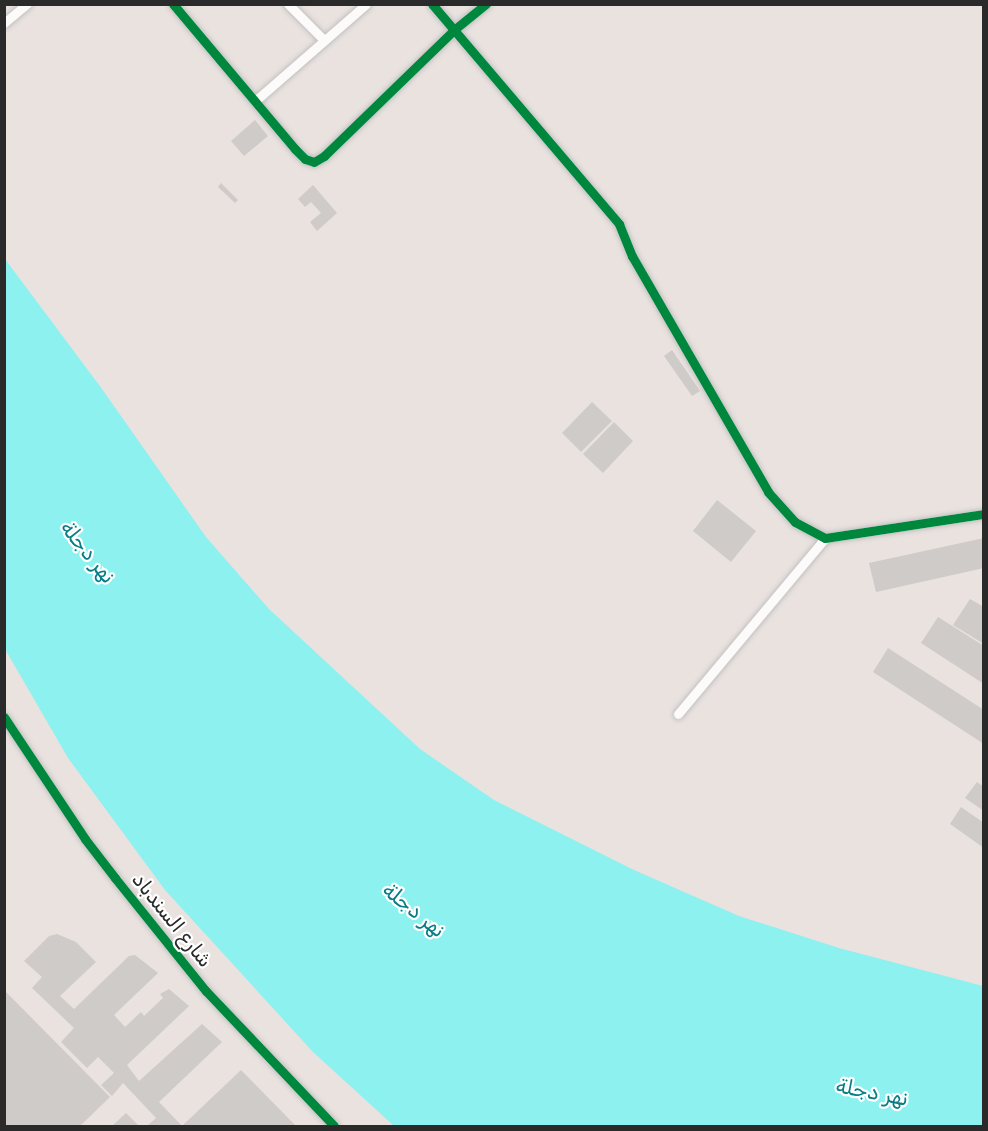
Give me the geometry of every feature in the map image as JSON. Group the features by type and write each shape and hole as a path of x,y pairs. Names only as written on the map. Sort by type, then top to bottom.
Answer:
{"street":[{"path":"4,23 27,4"},
{"path":"173,4 305,159 314,162 324,156 377,107 455,28 486,4"},
{"path":"288,4 324,40"},
{"path":"255,101 366,4"},
{"path":"432,4 455,28 619,224 632,256 768,492 795,522 825,538 984,514"},
{"path":"678,714 825,538"},
{"name":"شارع السندباد","path":"4,717 85,839 115,879 206,991 334,1126"}],"water":[{"name":"نهر دجلة","path":"5,259 102,389 206,537 269,609 420,749 494,800 634,870 739,916 839,948 983,986 983,1126 394,1126 313,1052 165,890 68,758 5,649"}],"building":[{"path":"255,120 268,136 244,156 231,141"},
{"path":"221,183 238,200 235,203 218,187"},
{"path":"313,185 337,213 317,231 310,222 321,213 311,202 305,207 298,199"},
{"path":"672,350 700,391 692,396 664,356"},
{"path":"592,402 612,421 581,452 562,433"},
{"path":"614,422 633,441 603,473 583,454"},
{"path":"717,500 756,531 731,562 693,531"},
{"path":"984,538 984,568 876,592 869,563"},
{"path":"970,599 984,607 984,644 953,625"},
{"path":"938,617 984,646 984,684 921,643"},
{"path":"888,648 984,710 984,744 873,672"},
{"path":"977,782 984,787 984,811 965,798"},
{"path":"961,807 984,823 984,848 950,824"},
{"path":"57,934 76,942 96,962 60,996 74,1009 129,956 135,955 158,973 114,1015 125,1027 141,1012 144,1016 163,998 160,994 169,989 189,1006 127,1065 139,1081 202,1024 222,1042 159,1102 182,1126 147,1126 156,1118 123,1083 112,1096 101,1085 114,1073 98,1057 87,1068 61,1042 74,1028 32,988 42,977 24,961 49,936"},
{"path":"4,990 110,1097 80,1126 4,1126"},
{"path":"241,1070 296,1126 182,1126"},
{"path":"126,1113 139,1126 112,1126"}],"cycle path":[{"path":"173,4 295,149 305,159 314,162 324,156 455,29 486,4"},
{"path":"432,4 619,224 632,256 768,492 795,522 825,538 984,514"},
{"path":"4,717 85,839 206,991 334,1126"}]}
